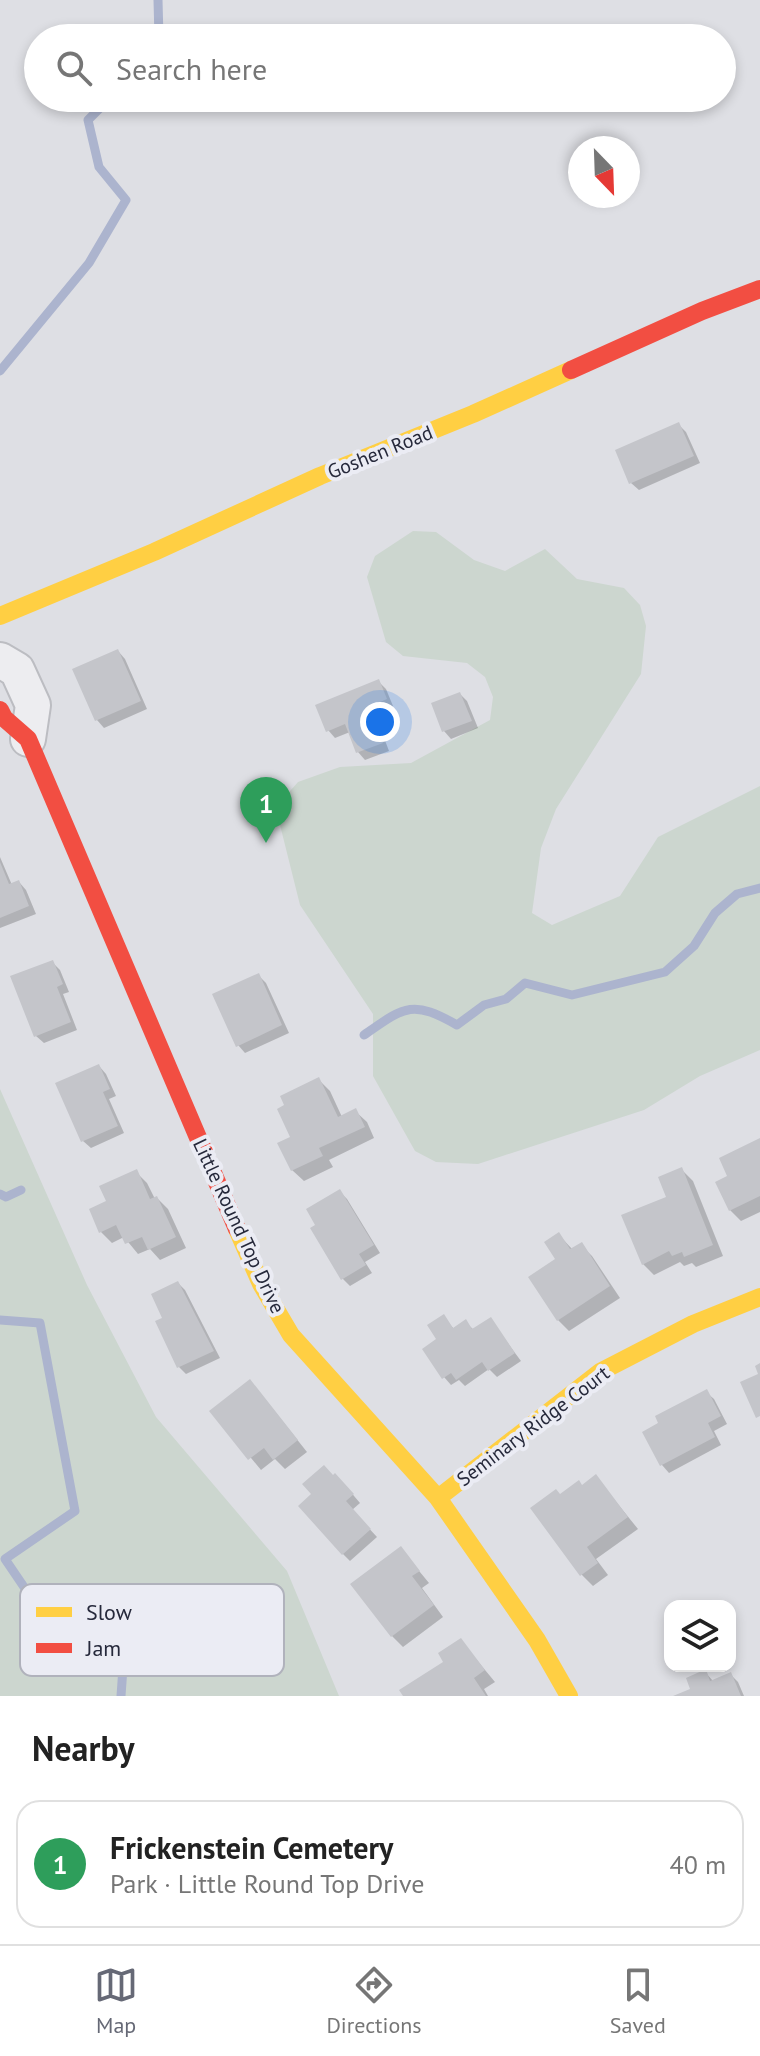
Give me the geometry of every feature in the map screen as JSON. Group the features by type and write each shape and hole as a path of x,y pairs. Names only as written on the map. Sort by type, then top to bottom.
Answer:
{"street":[{"name":"Goshen Road","path":"0,616 154,552 320,476 473,414 702,311 760,289"},
{"name":"Little Round Top Drive","path":"0,660 17,670 33,705 28,739"},
{"name":"Little Round Top Drive","path":"0,710 4,718 28,739 261,1284 291,1335 438,1498 537,1640 569,1696"},
{"name":"Seminary Ridge Court","path":"438,1498 600,1372 693,1324 760,1297"}],"shaded area":[{"path":"413,531 436,532 474,560 505,571 545,549 577,579 624,588 640,605 646,626 641,674 556,809 541,848 532,913 552,925 620,896 658,837 760,786 760,1050 700,1076 644,1110 478,1164 436,1162 415,1151 373,1076 373,1014 300,905 279,821 283,799 298,782 340,767 411,763 490,720 493,697 485,677 467,663 403,656 386,642 367,577 375,556"},
{"path":"0,1089 87,1285 156,1417 287,1571 339,1696 0,1696"}],"building":[{"path":"679,422 694,456 629,484 615,450"},
{"path":"118,649 141,701 95,721 72,669"},
{"path":"379,679 387,699 368,707 383,743 356,753 345,724 326,732 315,705"},
{"path":"460,692 472,721 442,732 431,703"},
{"path":"0,862 9,884 19,880 29,906 0,918"},
{"path":"53,960 63,984 57,987 71,1022 34,1037 10,976"},
{"path":"259,973 282,1025 236,1047 212,994"},
{"path":"99,1064 110,1089 103,1092 118,1126 81,1142 55,1083"},
{"path":"319,1077 338,1117 356,1108 365,1127 319,1148 323,1156 291,1171 277,1143 290,1137 277,1109 284,1105 280,1096"},
{"path":"760,1138 760,1196 729,1211 715,1182 727,1176 719,1158"},
{"path":"682,1167 713,1245 684,1257 682,1252 672,1256 669,1251 642,1265 621,1215 666,1197 658,1177"},
{"path":"137,1169 150,1199 157,1196 176,1237 148,1250 142,1237 125,1244 116,1225 99,1233 89,1209 106,1201 99,1186"},
{"path":"340,1189 374,1245 359,1254 366,1265 341,1280 310,1228 315,1225 306,1209"},
{"path":"559,1232 570,1249 582,1242 610,1286 557,1321 528,1277 555,1259 544,1242"},
{"path":"178,1281 214,1351 177,1368 155,1321 162,1318 151,1294"},
{"path":"444,1314 453,1328 466,1319 472,1329 491,1317 515,1353 488,1371 482,1362 456,1380 451,1373 442,1379 422,1349 436,1339 427,1325"},
{"path":"760,1363 760,1416 756,1418 740,1382 758,1374 755,1366"},
{"path":"250,1379 298,1440 273,1460 264,1448 248,1460 209,1411"},
{"path":"707,1389 721,1416 708,1423 715,1437 660,1466 642,1432 658,1423 655,1416"},
{"path":"324,1465 354,1494 346,1501 371,1529 342,1555 298,1506 311,1494 302,1484"},
{"path":"596,1474 628,1517 587,1547 598,1563 580,1576 530,1508 556,1489 560,1494 579,1480 582,1485"},
{"path":"401,1546 420,1571 412,1576 434,1605 391,1637 350,1584"},
{"path":"461,1638 485,1670 474,1678 486,1696 403,1696 399,1690 443,1662 438,1653"},
{"path":"707,1672 710,1681 731,1672 741,1696 673,1696 690,1689 686,1678"}],"waterway":[{"path":"158,0 159,24"},
{"path":"0,371 89,263 126,200 99,167 88,120 96,112"},
{"path":"364,1035 399,1013 418,1009 457,1025 484,1005 506,999 525,983 572,995 665,972 694,946 715,913 737,894 760,888"},
{"path":"0,1194 6,1197 21,1190"},
{"path":"0,1320 40,1323 75,1511 5,1559 22,1584"},
{"path":"121,1696 122,1676"}],"traffic: slow":[{"path":"0,616 571,370"},
{"path":"237,1229 261,1284 291,1335 438,1498 537,1640 569,1696"},
{"path":"438,1498 600,1372 693,1324 760,1297"}],"traffic: jam":[{"path":"571,370 702,311 760,289"},
{"path":"0,710 4,718 28,739 237,1229"}],"place":[{"name":"Frickenstein Cemetery","path":"266,843"}]}
